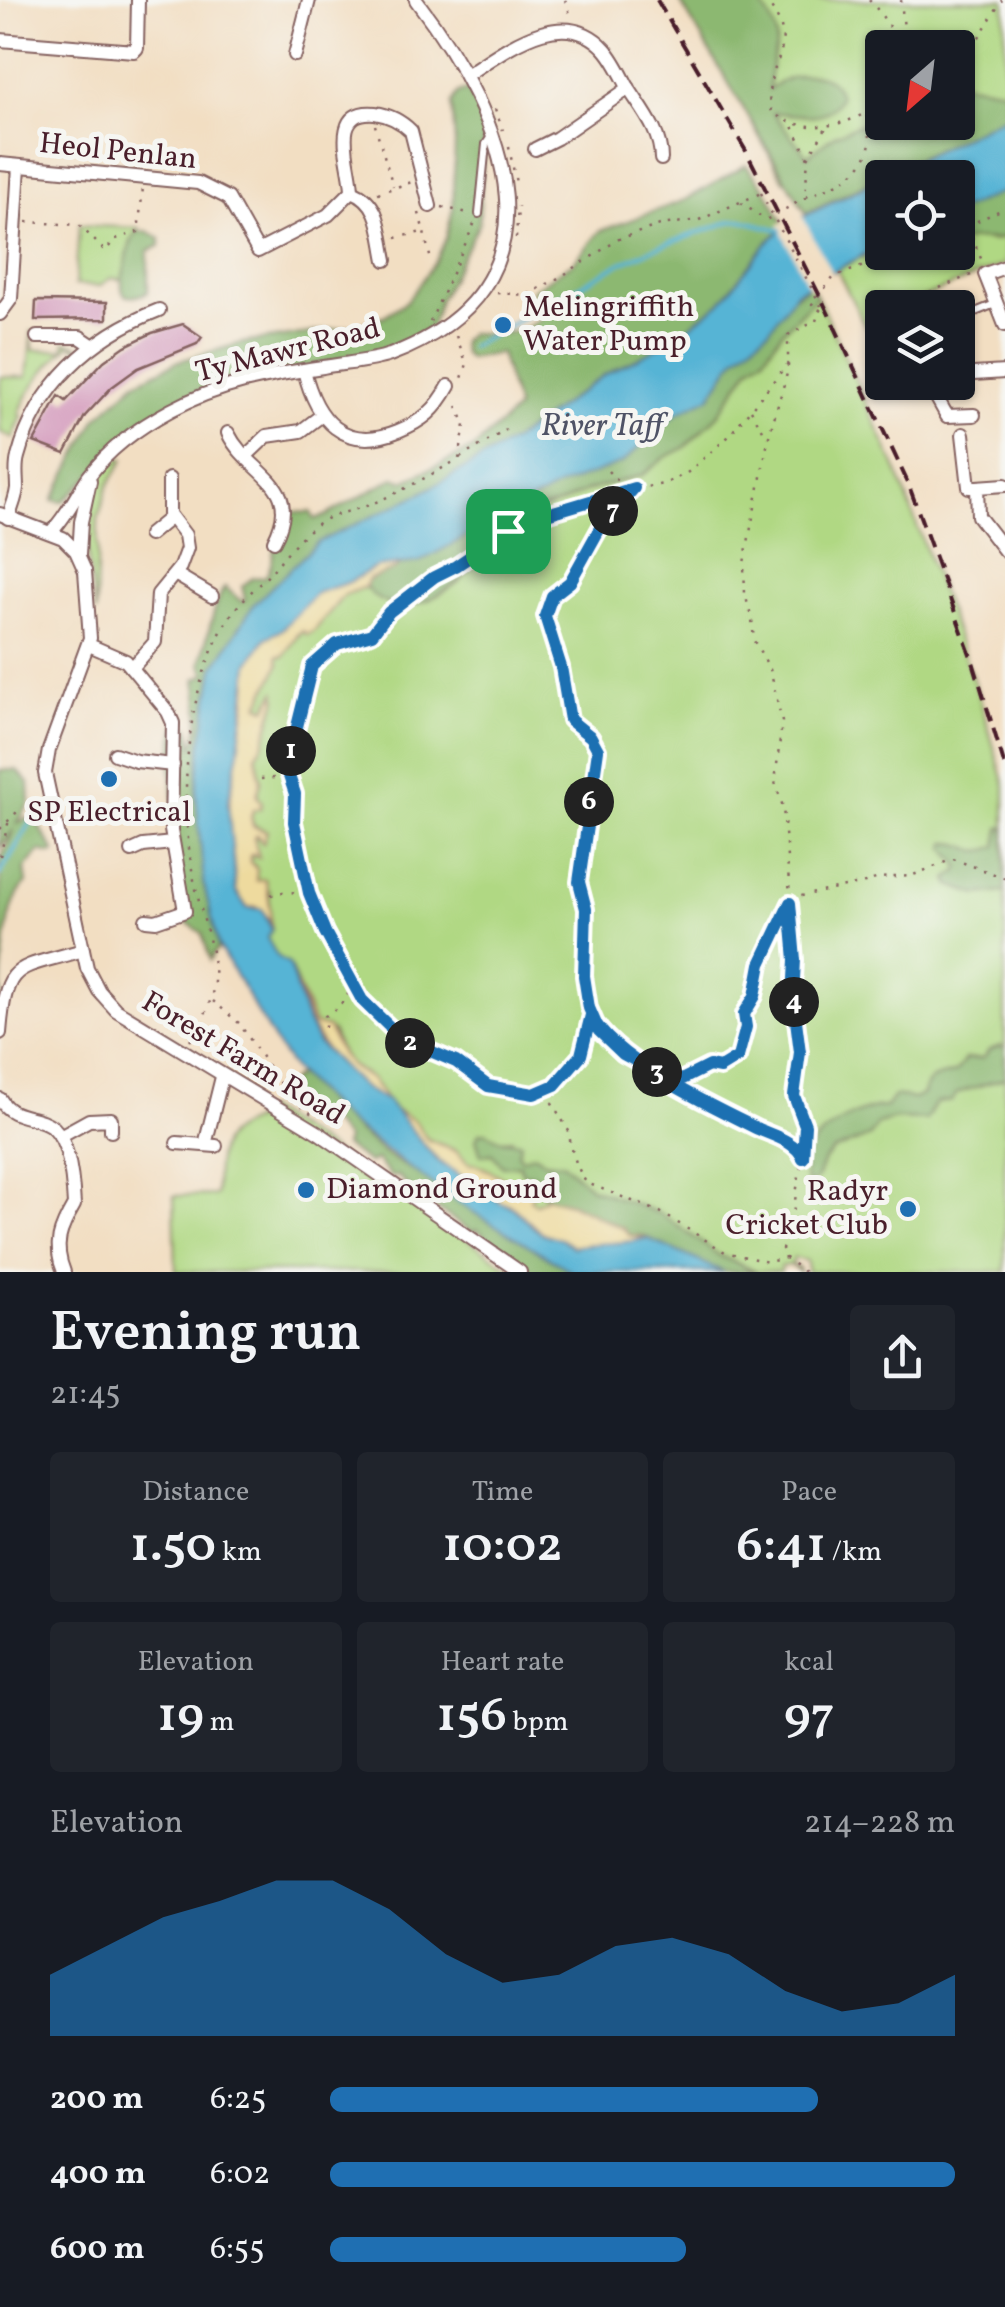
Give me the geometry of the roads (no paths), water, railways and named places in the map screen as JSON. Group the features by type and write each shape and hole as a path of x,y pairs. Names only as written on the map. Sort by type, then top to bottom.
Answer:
{"street":[{"path":"0,40 134,51 138,0"},
{"path":"295,55 309,0"},
{"name":"Ty Mawr Road","path":"50,532 91,474 131,436 183,404 240,382 387,356 446,326 483,290 502,251 508,214 506,179 493,132 466,75 416,0"},
{"path":"466,75 536,33 552,28 596,40 607,51 660,141 660,158"},
{"path":"536,150 629,88"},
{"path":"386,260 374,206 358,194 352,175 344,134 355,116 389,116 411,131 430,206"},
{"name":"Heol Penlan","path":"0,164 198,183 218,190 234,206 256,251 328,215 358,194"},
{"path":"0,314 12,298 19,166"},
{"path":"1005,267 985,274 1005,325"},
{"path":"79,558 72,546 50,532 4,516 16,493 16,461 33,418 62,374 92,345 137,318 159,310"},
{"path":"37,337 80,338 92,345"},
{"path":"304,370 322,416 348,434 380,437 429,416 454,390"},
{"path":"975,374 1005,372"},
{"path":"938,400 946,416 974,415"},
{"path":"247,455 267,436 302,431 322,416"},
{"path":"228,433 273,483 284,507 284,518 274,541"},
{"path":"963,434 968,487 1005,485"},
{"path":"79,558 81,522 91,474"},
{"path":"132,668 155,642 156,600 175,574 187,548 182,530 170,516 169,479"},
{"path":"977,487 978,516 1005,551"},
{"path":"149,535 170,516"},
{"name":"Forest Farm Road","path":"79,558 88,594 89,645 49,750 45,774 83,950 99,990 116,1010 139,1026 319,1133 520,1272"},
{"path":"175,574 212,596"},
{"path":"89,645 118,656 132,668 172,718 172,843 185,910 156,921 146,920"},
{"path":"115,754 172,765"},
{"path":"132,851 172,843"},
{"path":"0,1033 3,989 12,975 83,950"},
{"path":"177,1143 210,1146 222,1077"},
{"path":"0,1099 14,1115 44,1122 60,1136 74,1205 58,1231 64,1272"},
{"path":"60,1136 90,1120 111,1119 111,1131"}],"lane":[{"path":"479,214 486,144 493,132"},
{"path":"975,312 996,303"}],"water":[{"name":"River Taff","path":"1005,116 1005,191 975,204 975,160 917,160 957,140 975,140 975,131"},
{"name":"River Taff","path":"865,186 865,254 796,292 769,330 735,358 710,397 677,413 622,463 558,487 419,562 376,567 349,582 316,593 281,630 266,638 249,663 239,750 228,803 236,891 247,908 262,909 272,930 267,938 277,956 289,964 304,1014 318,1043 362,1087 387,1101 438,1161 514,1208 542,1233 572,1247 647,1238 724,1272 573,1272 458,1203 345,1120 294,1070 277,1046 218,945 204,885 196,795 214,668 254,604 318,542 420,494 513,441 604,375 667,343 720,303 785,226"}],"waterway":[{"path":"470,347 655,248 732,221 780,230"},
{"path":"0,874 31,822"}],"railway":[{"path":"657,0 746,151 824,304 908,483 974,665 1005,767"}],"place":[{"name":"Melingriffith Water Pump","path":"503,325"},
{"name":"SP Electrical","path":"109,779"},
{"name":"Diamond Ground","path":"306,1190"},
{"name":"Radyr Cricket Club","path":"908,1209"}]}
